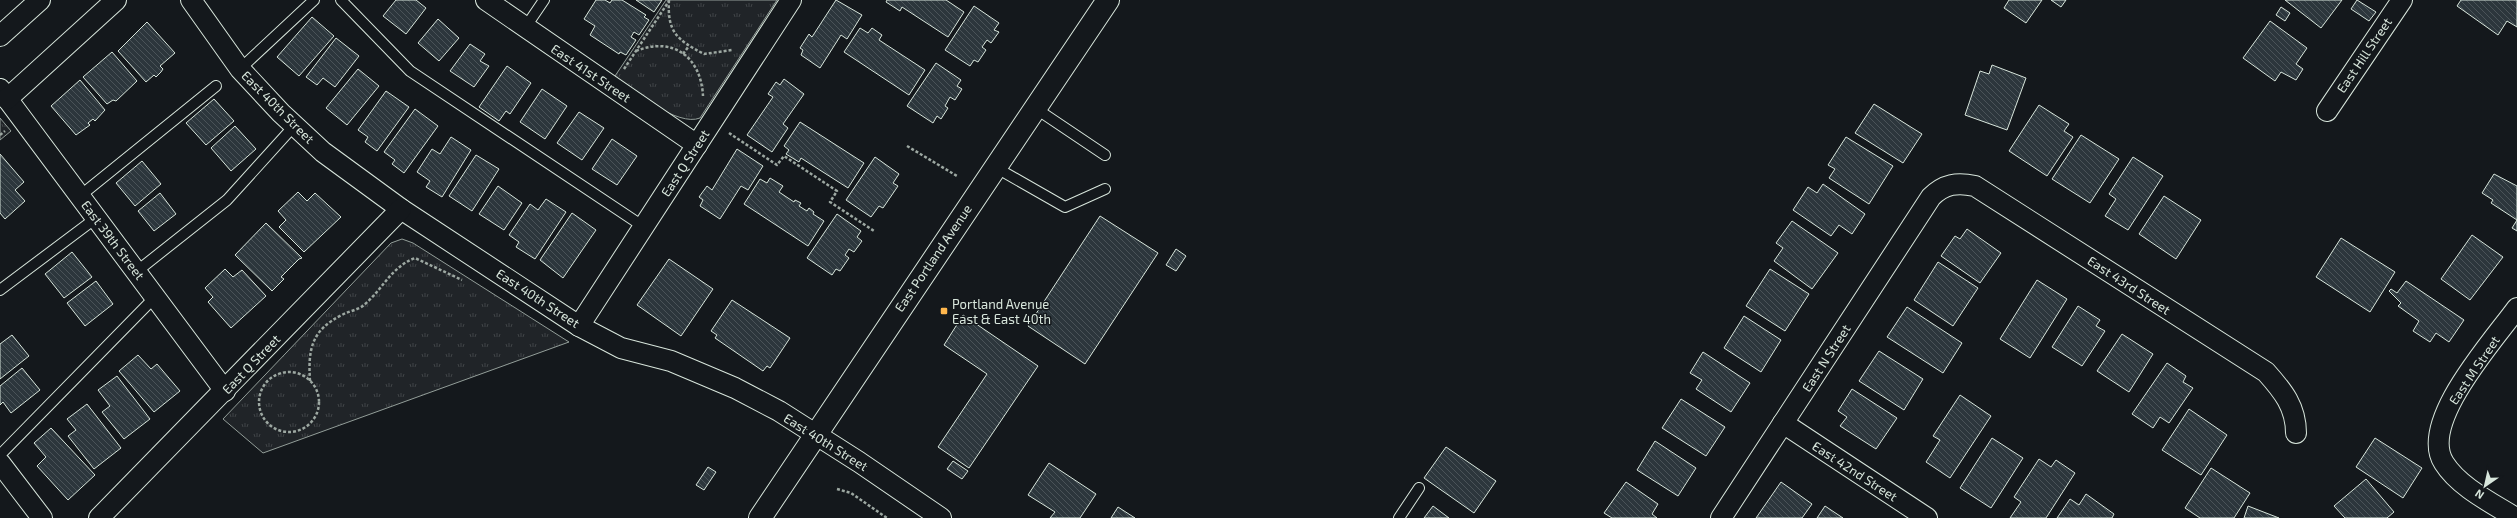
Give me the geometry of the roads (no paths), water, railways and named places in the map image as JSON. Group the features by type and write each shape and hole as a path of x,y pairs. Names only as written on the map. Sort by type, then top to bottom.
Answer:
{"main road":[{"name":"East Portland Avenue","path":"760,518 814,434 1108,0"}],"street":[{"path":"0,36 40,0"},
{"path":"4,94 116,0"},
{"name":"East 40th Street","path":"191,0 240,69 294,126 323,152 400,209 579,326 621,348 671,361 735,388 814,434 941,518"},
{"name":"East 41st Street","path":"486,0 697,145"},
{"name":"East Q Street","path":"579,326 791,0"},
{"name":"East Hill Street","path":"2327,111 2402,0"},
{"name":"East 39th Street","path":"4,94 225,391"},
{"name":"East 43rd Street","path":"1931,197 1940,188 1951,184 1964,183 1975,186 2266,372 2282,390 2291,407 2296,420 2296,433"},
{"name":"East N Street","path":"1721,518 1931,197"},
{"name":"East Q Street","path":"99,518 225,391 400,209"},
{"name":"East M Street","path":"2516,518 2470,488 2450,471 2440,456 2438,446 2441,423 2455,393 2517,308"},
{"name":"East 42nd Street","path":"1783,423 1927,518"},
{"path":"0,463 42,518"}],"lane":[{"path":"240,69 314,0"},
{"path":"341,0 410,71 644,227"},
{"path":"525,28 544,0"},
{"path":"80,196 216,86"},
{"path":"1035,108 1105,155"},
{"path":"136,272 228,200 294,126"},
{"path":"995,167 1065,207 1105,189"},
{"path":"0,290 96,218"},
{"path":"0,455 155,297"},
{"path":"1399,518 1419,488"}],"place":[{"name":"Portland Avenue East & East 40th","path":"944,311"}]}
